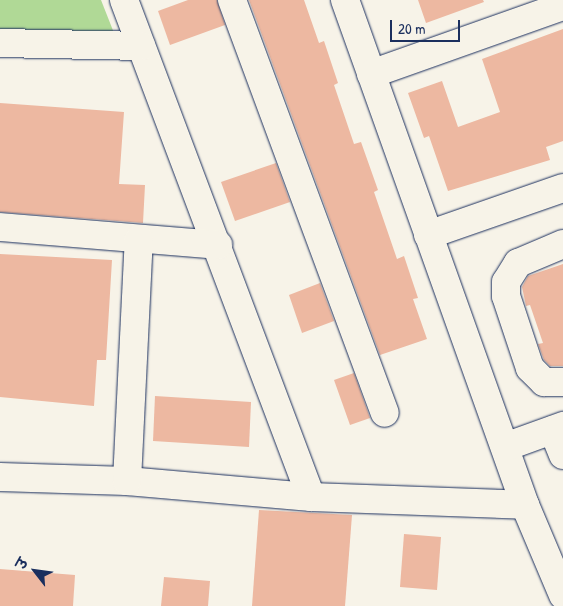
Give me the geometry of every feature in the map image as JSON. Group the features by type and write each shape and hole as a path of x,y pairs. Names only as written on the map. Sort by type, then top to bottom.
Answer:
{"street":[{"path":"124,0 218,245 311,497"},
{"path":"232,0 385,413"},
{"path":"345,0 525,505 563,595"},
{"path":"371,74 563,6"},
{"path":"0,43 141,46"},
{"path":"428,235 563,188"},
{"path":"0,227 218,245"},
{"path":"127,482 139,239"},
{"path":"563,244 518,263 506,282 506,296 530,368 544,382 563,382"},
{"path":"505,447 558,428 563,455"},
{"path":"0,477 127,482 311,497 525,505"}],"green space":[{"path":"0,0 101,0 114,33 0,29"}],"building":[{"path":"188,0 217,0 225,25 170,45 158,11"},
{"path":"249,0 304,0 319,43 324,41 338,83 334,85 354,144 361,142 378,190 374,192 397,259 404,256 418,298 413,299 427,339 380,355"},
{"path":"418,0 483,0 484,2 426,23"},
{"path":"563,29 563,141 546,147 550,160 448,191 429,136 424,138 408,93 442,81 458,127 500,112 482,59"},
{"path":"0,103 124,112 119,184 145,185 143,223 0,212"},
{"path":"276,163 290,202 235,221 221,182"},
{"path":"0,254 112,260 106,360 97,360 94,406 0,397"},
{"path":"563,264 563,366 550,366 544,360 538,344 543,343 530,305 526,306 522,287 528,276"},
{"path":"320,283 334,321 302,333 289,295"},
{"path":"354,373 370,418 350,425 334,380"},
{"path":"155,396 251,402 249,447 153,441"},
{"path":"259,510 352,515 345,606 252,606"},
{"path":"404,534 441,537 437,590 400,587"},
{"path":"0,569 75,575 73,606 0,606"},
{"path":"164,577 210,581 208,606 161,606"}]}
